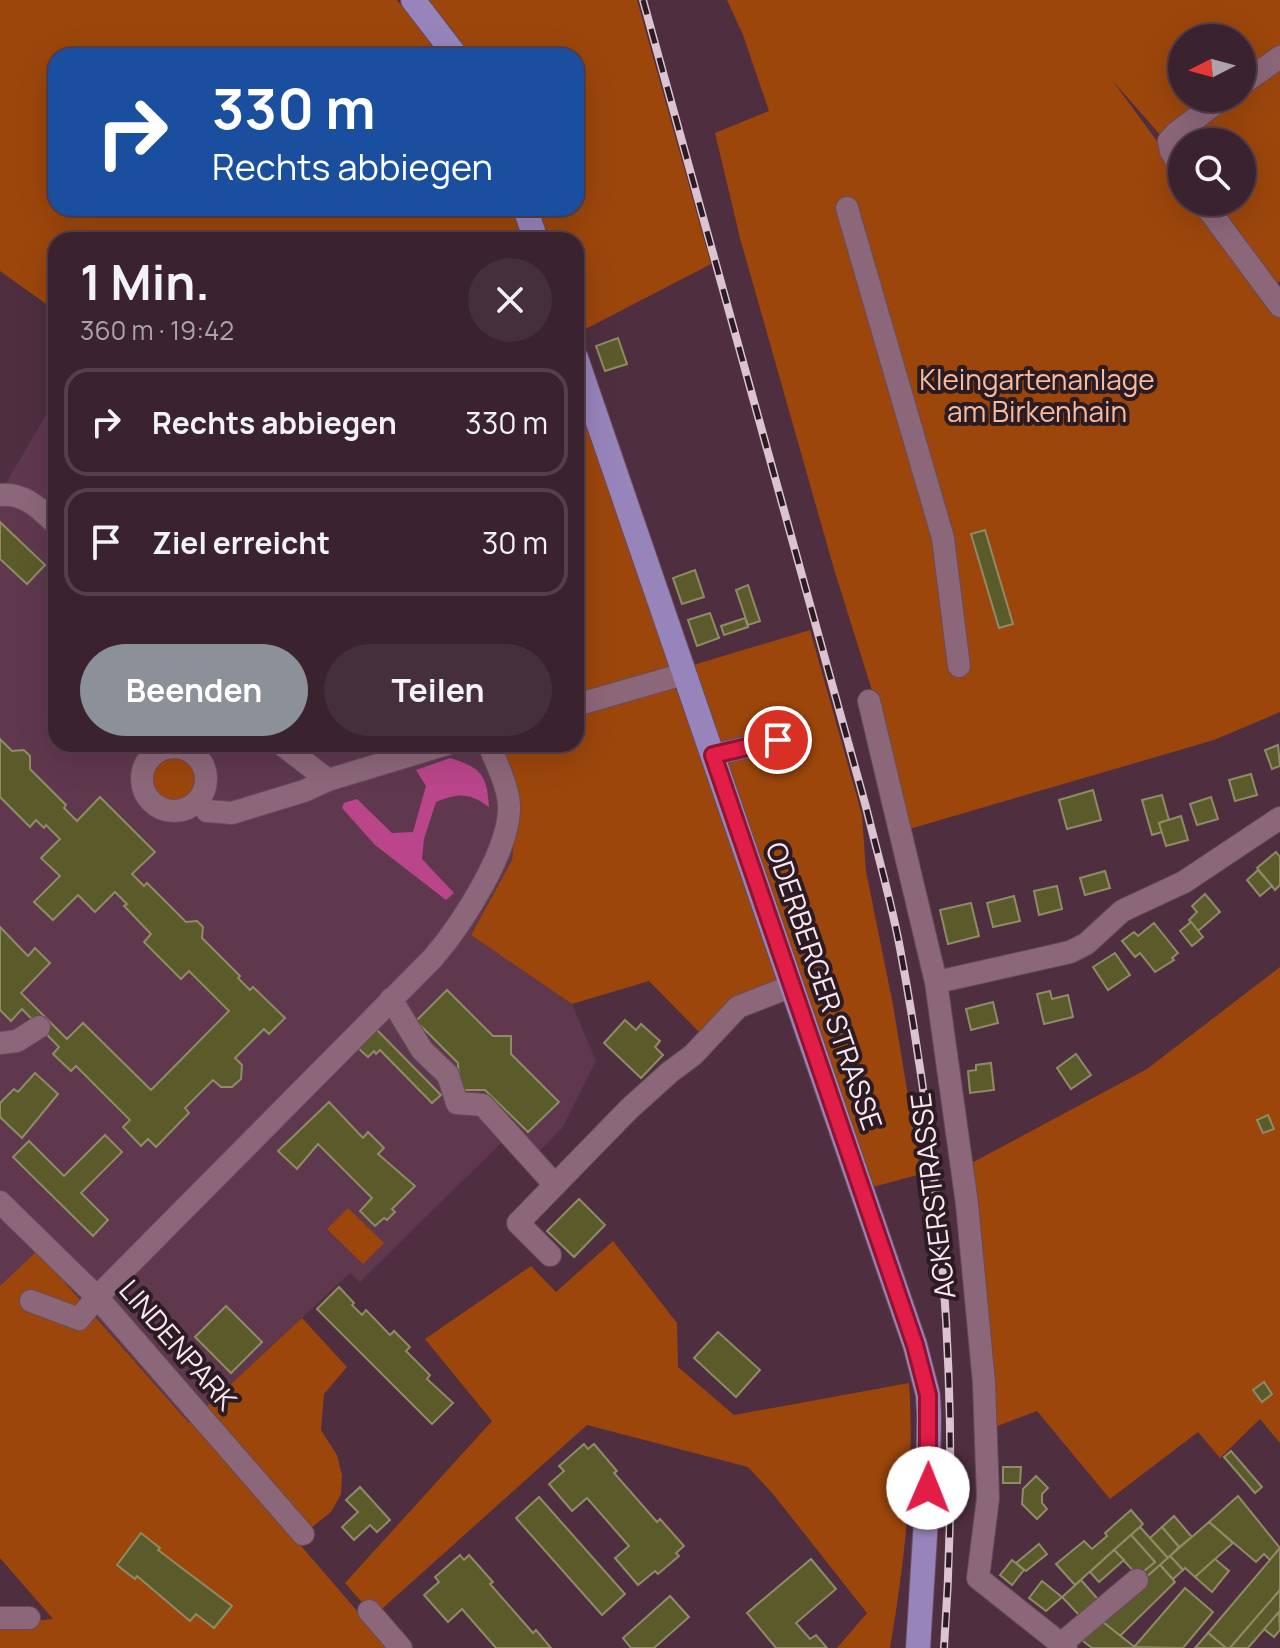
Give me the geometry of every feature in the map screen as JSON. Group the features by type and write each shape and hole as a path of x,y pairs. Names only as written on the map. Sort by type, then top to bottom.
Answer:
{"main road":[{"path":"413,0 450,48"},
{"name":"ODERBERGER STRASSE","path":"584,381 915,1345 928,1395 928,1488 918,1648"}],"street":[{"path":"1256,74 1280,57"},
{"path":"1185,128 1205,112"},
{"path":"847,208 943,538 959,666"},
{"path":"1214,216 1277,296"},
{"path":"0,495 33,502 48,516"},
{"path":"584,703 684,674"},
{"name":"ACKERSTRASSE","path":"869,701 936,982 967,1204 984,1383 988,1498 978,1578 1064,1646"},
{"path":"713,755 778,740"},
{"path":"291,752 328,780"},
{"path":"207,811 232,813 421,752"},
{"path":"31,1301 79,1319 97,1297 433,958 458,928 489,871 507,828 509,798 492,752"},
{"path":"946,980 1070,952 1086,944 1122,911 1184,882 1280,818"},
{"path":"550,1255 518,1223 629,1109 693,1055 738,1007 792,986"},
{"path":"391,999 422,1050 448,1075 457,1103 483,1105 555,1185"},
{"path":"0,1043 17,1041 39,1027"},
{"name":"LINDENPARK","path":"0,1202 97,1297 303,1534"},
{"path":"1064,1646 1137,1580"},
{"path":"369,1611 401,1648"},
{"path":"0,1618 29,1618"}],"shaded area":[{"path":"48,412 48,752 501,752 517,798 512,860 471,935 572,1004 596,1061 563,1127 528,1163 505,1139 360,1282 350,1273 189,1423 38,1251 0,1286 0,493"},
{"path":"450,758 469,765 480,774 489,807 463,796 436,802 424,839 422,859 454,893 446,900 375,845 342,808 344,803 357,799 392,833 413,832 426,786 416,770"}],"green space":[{"path":"0,0 397,0 436,48 48,48 48,216 521,216 526,232 48,232 48,305 0,271"},
{"path":"428,0 637,0 711,264 584,330 584,232 540,232 534,216 584,216 584,48 463,48"},
{"name":"Kleingartenanlage am Birkenhain","path":"727,0 1280,0 1280,281 1268,290 1280,306 1280,712 1214,740 906,830 875,700 834,569 740,238 715,133 769,111 743,35"},
{"path":"584,402 671,650 668,667 662,673 584,697"},
{"path":"810,630 862,815 866,871 893,1005 921,1174 873,1187 690,666"},
{"path":"663,686 675,689 683,696 782,981 735,1000 699,1032 649,981 572,1004 471,935 512,860 517,798 501,752 584,752 584,711"},
{"path":"174,753 192,761 200,779 192,797 174,805 156,797 148,779 156,761"},
{"path":"1280,967 1280,1443 1260,1419 1220,1458 1198,1432 1110,1499 1037,1411 992,1428 966,1166 1147,1069"},
{"path":"348,1208 384,1243 363,1264 327,1229"},
{"path":"613,1241 677,1323 678,1367 734,1415 909,1383 911,1449 907,1516 890,1648 837,1648 867,1613 748,1467 587,1425 374,1616 345,1583 492,1421 425,1339 531,1266 556,1292"},
{"path":"37,1251 189,1423 302,1318 347,1367 324,1394 321,1430 337,1455 342,1475 341,1494 331,1512 296,1540 389,1648 0,1648 0,1624 53,1619 0,1558 0,1286"}],"building":[{"path":"618,338 627,364 605,371 596,346"},
{"path":"0,522 45,565 27,584 0,559"},
{"path":"985,530 1013,624 999,628 971,534"},
{"path":"695,570 704,597 682,604 673,578"},
{"path":"748,585 760,621 748,625 736,590"},
{"path":"710,613 719,638 697,646 688,620"},
{"path":"745,618 748,627 724,635 721,626"},
{"path":"0,739 12,751 24,750 30,756 30,769 66,805 64,808 77,821 100,797 155,852 132,874 144,886 147,883 186,922 197,921 203,927 202,938 240,976 238,978 250,990 253,987 285,1018 269,1034 264,1029 235,1058 242,1065 241,1079 232,1087 221,1087 213,1080 185,1108 189,1113 156,1147 148,1139 141,1146 123,1127 130,1120 76,1066 71,1071 53,1054 59,1047 22,1009 11,1021 0,1010 0,927 28,956 35,948 50,963 21,993 67,1039 83,1023 151,1090 229,1011 189,971 181,979 144,942 151,934 115,892 95,912 78,895 53,920 34,902 60,876 41,858 60,839 36,820 30,827 0,797"},
{"path":"1278,745 1280,766 1272,769 1265,750"},
{"path":"1251,774 1257,795 1235,801 1229,780"},
{"path":"1093,790 1101,820 1067,829 1059,800"},
{"path":"1162,795 1169,820 1159,823 1162,832 1152,835 1142,800"},
{"path":"1211,797 1218,819 1197,825 1190,804"},
{"path":"1181,816 1188,840 1166,846 1159,823"},
{"path":"1276,852 1280,857 1280,885 1275,890 1257,868"},
{"path":"1258,870 1272,886 1260,896 1247,880"},
{"path":"1105,871 1110,888 1085,895 1080,878"},
{"path":"1057,886 1062,909 1039,915 1034,891"},
{"path":"1205,894 1220,912 1198,931 1189,920 1197,912 1192,906"},
{"path":"1014,896 1020,921 993,927 987,903"},
{"path":"971,903 979,936 948,944 940,910"},
{"path":"1191,922 1203,937 1192,946 1180,931"},
{"path":"1154,923 1178,953 1172,958 1174,960 1155,972 1140,953 1135,957 1122,941 1134,932 1138,936"},
{"path":"1115,953 1130,975 1108,990 1093,967"},
{"path":"447,990 493,1036 511,1036 511,1054 559,1102 528,1132 485,1090 459,1090 458,1063 416,1021"},
{"path":"1050,991 1052,999 1068,995 1073,1017 1044,1024 1037,994"},
{"path":"993,1002 998,1023 971,1030 966,1009"},
{"path":"625,1020 636,1030 641,1024 660,1041 655,1047 663,1055 641,1078 604,1043"},
{"path":"376,1029 441,1095 432,1103 380,1050 368,1057 358,1048"},
{"path":"1076,1054 1091,1075 1071,1089 1057,1068"},
{"path":"991,1063 994,1090 970,1093 968,1071 976,1070 976,1065"},
{"path":"35,1073 58,1094 22,1138 0,1117 0,1103 14,1089 18,1092"},
{"path":"329,1102 363,1138 368,1132 384,1148 378,1154 415,1186 392,1209 395,1212 387,1220 384,1218 375,1226 360,1211 372,1198 318,1144 297,1169 278,1151"},
{"path":"1268,1115 1274,1129 1263,1133 1257,1120"},
{"path":"105,1135 122,1152 81,1193 108,1220 93,1236 13,1157 29,1141 64,1176"},
{"path":"579,1199 605,1225 574,1257 547,1231"},
{"path":"339,1287 362,1315 366,1310 390,1335 394,1331 410,1347 406,1351 430,1375 427,1379 453,1403 432,1424 317,1309"},
{"path":"226,1306 262,1342 231,1373 195,1337"},
{"path":"718,1332 760,1370 736,1397 694,1358"},
{"path":"1264,1382 1272,1394 1262,1402 1253,1390"},
{"path":"584,1444 588,1449 594,1444 617,1471 614,1473 657,1522 660,1519 684,1546 676,1553 679,1556 658,1574 655,1571 638,1585 615,1558 629,1546 587,1498 572,1511 549,1484 564,1471 559,1466"},
{"path":"1231,1451 1262,1487 1255,1493 1224,1457"},
{"path":"1003,1467 1021,1467 1020,1483 1003,1483"},
{"path":"1036,1476 1048,1488 1042,1494 1042,1503 1047,1509 1037,1519 1022,1504 1023,1489"},
{"path":"360,1487 390,1520 377,1532 370,1525 354,1540 342,1527 358,1512 346,1500"},
{"path":"1238,1496 1280,1548 1270,1560 1264,1554 1256,1562 1209,1522"},
{"path":"539,1497 625,1594 602,1615 516,1518"},
{"path":"1131,1510 1143,1524 1075,1585 1056,1564 1084,1541 1092,1549"},
{"path":"1174,1516 1192,1537 1179,1547 1162,1527"},
{"path":"1209,1522 1233,1543 1195,1577 1170,1556"},
{"path":"1140,1527 1168,1558 1142,1581 1138,1576 1155,1562 1131,1535"},
{"path":"1162,1527 1179,1547 1168,1558 1150,1538"},
{"path":"141,1533 160,1548 158,1550 232,1606 214,1628 196,1614 190,1621 137,1576 135,1579 117,1565"},
{"path":"1131,1535 1155,1562 1138,1576 1114,1550"},
{"path":"1039,1544 1047,1554 1026,1571 1016,1563"},
{"path":"1280,1548 1280,1590 1230,1648 1226,1648 1208,1633"},
{"path":"1114,1550 1124,1560 1099,1582 1090,1572"},
{"path":"460,1555 464,1560 469,1555 533,1633 536,1630 551,1648 496,1648 462,1609 448,1622 424,1595 439,1582 435,1577"},
{"path":"1170,1556 1183,1570 1173,1579 1160,1565"},
{"path":"811,1559 836,1589 796,1623 810,1639 816,1635 827,1648 776,1648 747,1613"},
{"path":"1215,1559 1229,1571 1212,1592 1195,1577"},
{"path":"1012,1560 1024,1570 1012,1585 1000,1575"},
{"path":"1160,1565 1175,1582 1120,1636 1099,1619"},
{"path":"1081,1580 1103,1605 1080,1616 1062,1597"},
{"path":"1042,1581 1062,1597 1046,1611 1029,1598"},
{"path":"1185,1588 1213,1612 1183,1648 1134,1647"},
{"path":"1280,1590 1280,1611 1248,1648 1230,1648"},
{"path":"670,1596 689,1617 654,1648 631,1648 623,1638"},
{"path":"1279,1612 1280,1630 1274,1637 1264,1629"},
{"path":"1099,1619 1136,1648 1092,1648 1079,1638"},
{"path":"1208,1633 1226,1648 1195,1648"}],"railway":[{"path":"643,0 866,807 899,943 927,1118 944,1294 950,1471 944,1648"}],"route":[{"path":"778,740 713,755 915,1345 928,1395 928,1488"}]}
